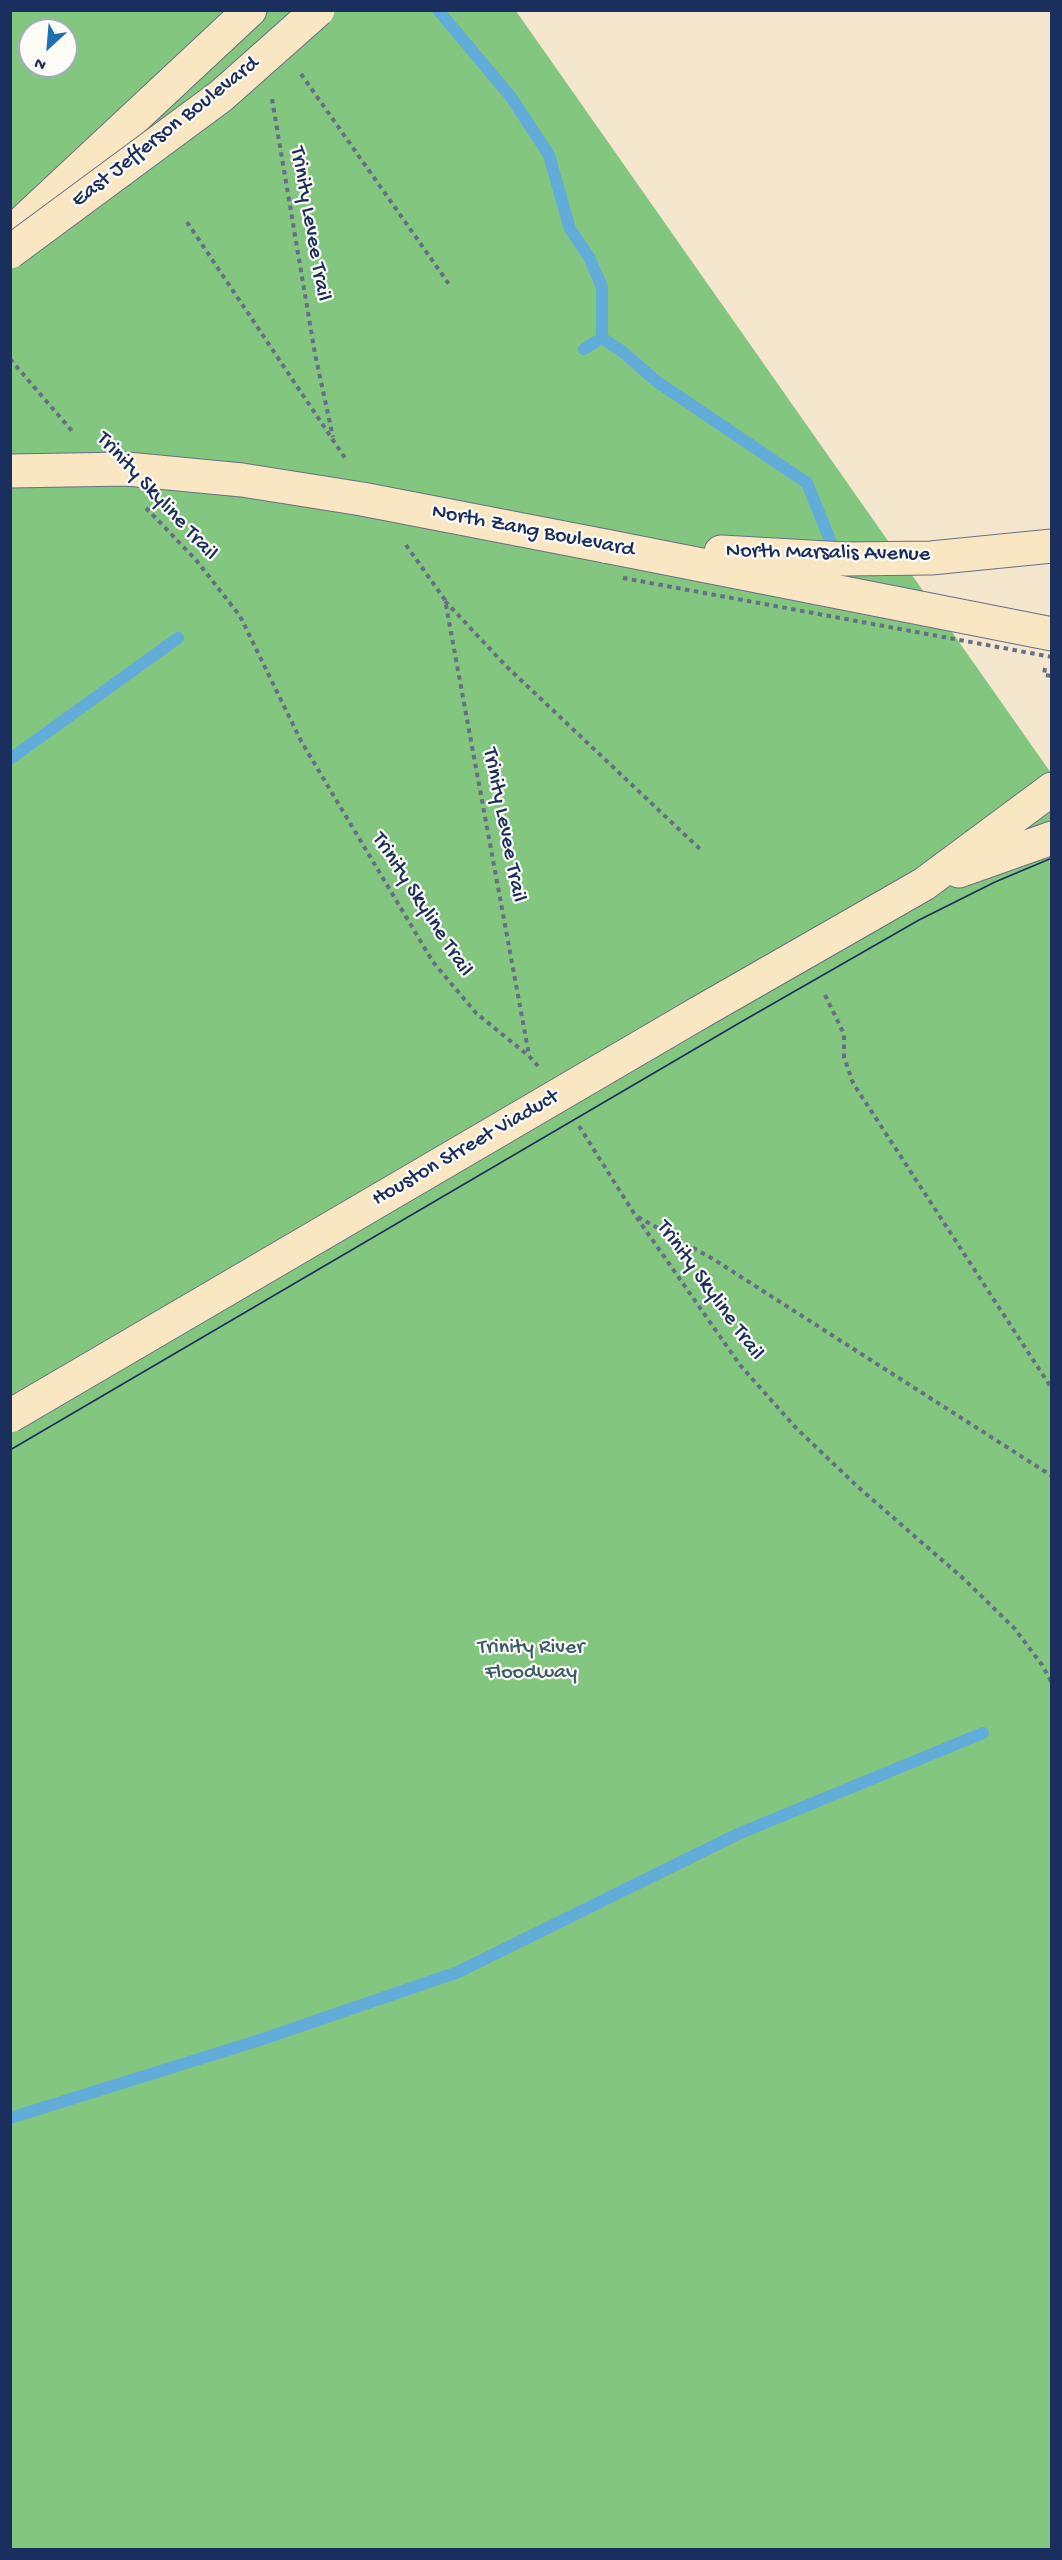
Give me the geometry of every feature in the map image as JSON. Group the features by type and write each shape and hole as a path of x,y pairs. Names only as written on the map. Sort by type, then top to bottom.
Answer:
{"main road":[{"path":"10,234 250,10"},
{"name":"East Jefferson Boulevard","path":"10,252 221,96 318,10"},
{"name":"North Zang Boulevard","path":"10,471 127,469 242,480 362,499 1052,634"},
{"name":"North Marsalis Avenue","path":"605,546 845,559 931,558 1052,546"},
{"path":"924,884 1052,789"},
{"path":"924,884 1052,838"},
{"name":"Houston Street Viaduct","path":"10,1416 697,1014 924,884"}],"path":[{"path":"299,71 451,287"},
{"name":"Trinity Levee Trail","path":"187,222 333,440 315,354 271,94"},
{"name":"Trinity Skyline Trail","path":"10,358 76,436"},
{"name":"Trinity Skyline Trail","path":"140,502 196,560 240,616 301,741 433,962 476,1013 529,1056 542,1070"},
{"name":"Trinity Levee Trail","path":"529,1056 445,600 507,666 701,850"},
{"path":"1044,675 1052,676"},
{"path":"825,995 844,1034 844,1057 853,1083 1052,1389"},
{"name":"Trinity Skyline Trail","path":"579,1125 635,1215 740,1365 789,1420 858,1487 965,1580 1015,1629 1042,1665 1052,1683"},
{"path":"635,1215 713,1259 1052,1476"}],"green space":[{"name":"Trinity River Floodway","path":"11,11 516,11 1051,773 1051,2549 11,2550"}],"waterway":[{"path":"438,10 511,97 549,155 570,229 589,257 602,287 602,338"},
{"path":"602,338 623,352 656,381 807,483 830,540"},
{"path":"584,349 602,338"},
{"path":"10,759 178,638"},
{"path":"10,2118 260,2040 458,1972 738,1834 983,1733"}],"tram line":[{"path":"10,1450 919,920 995,882 1052,858"}]}
